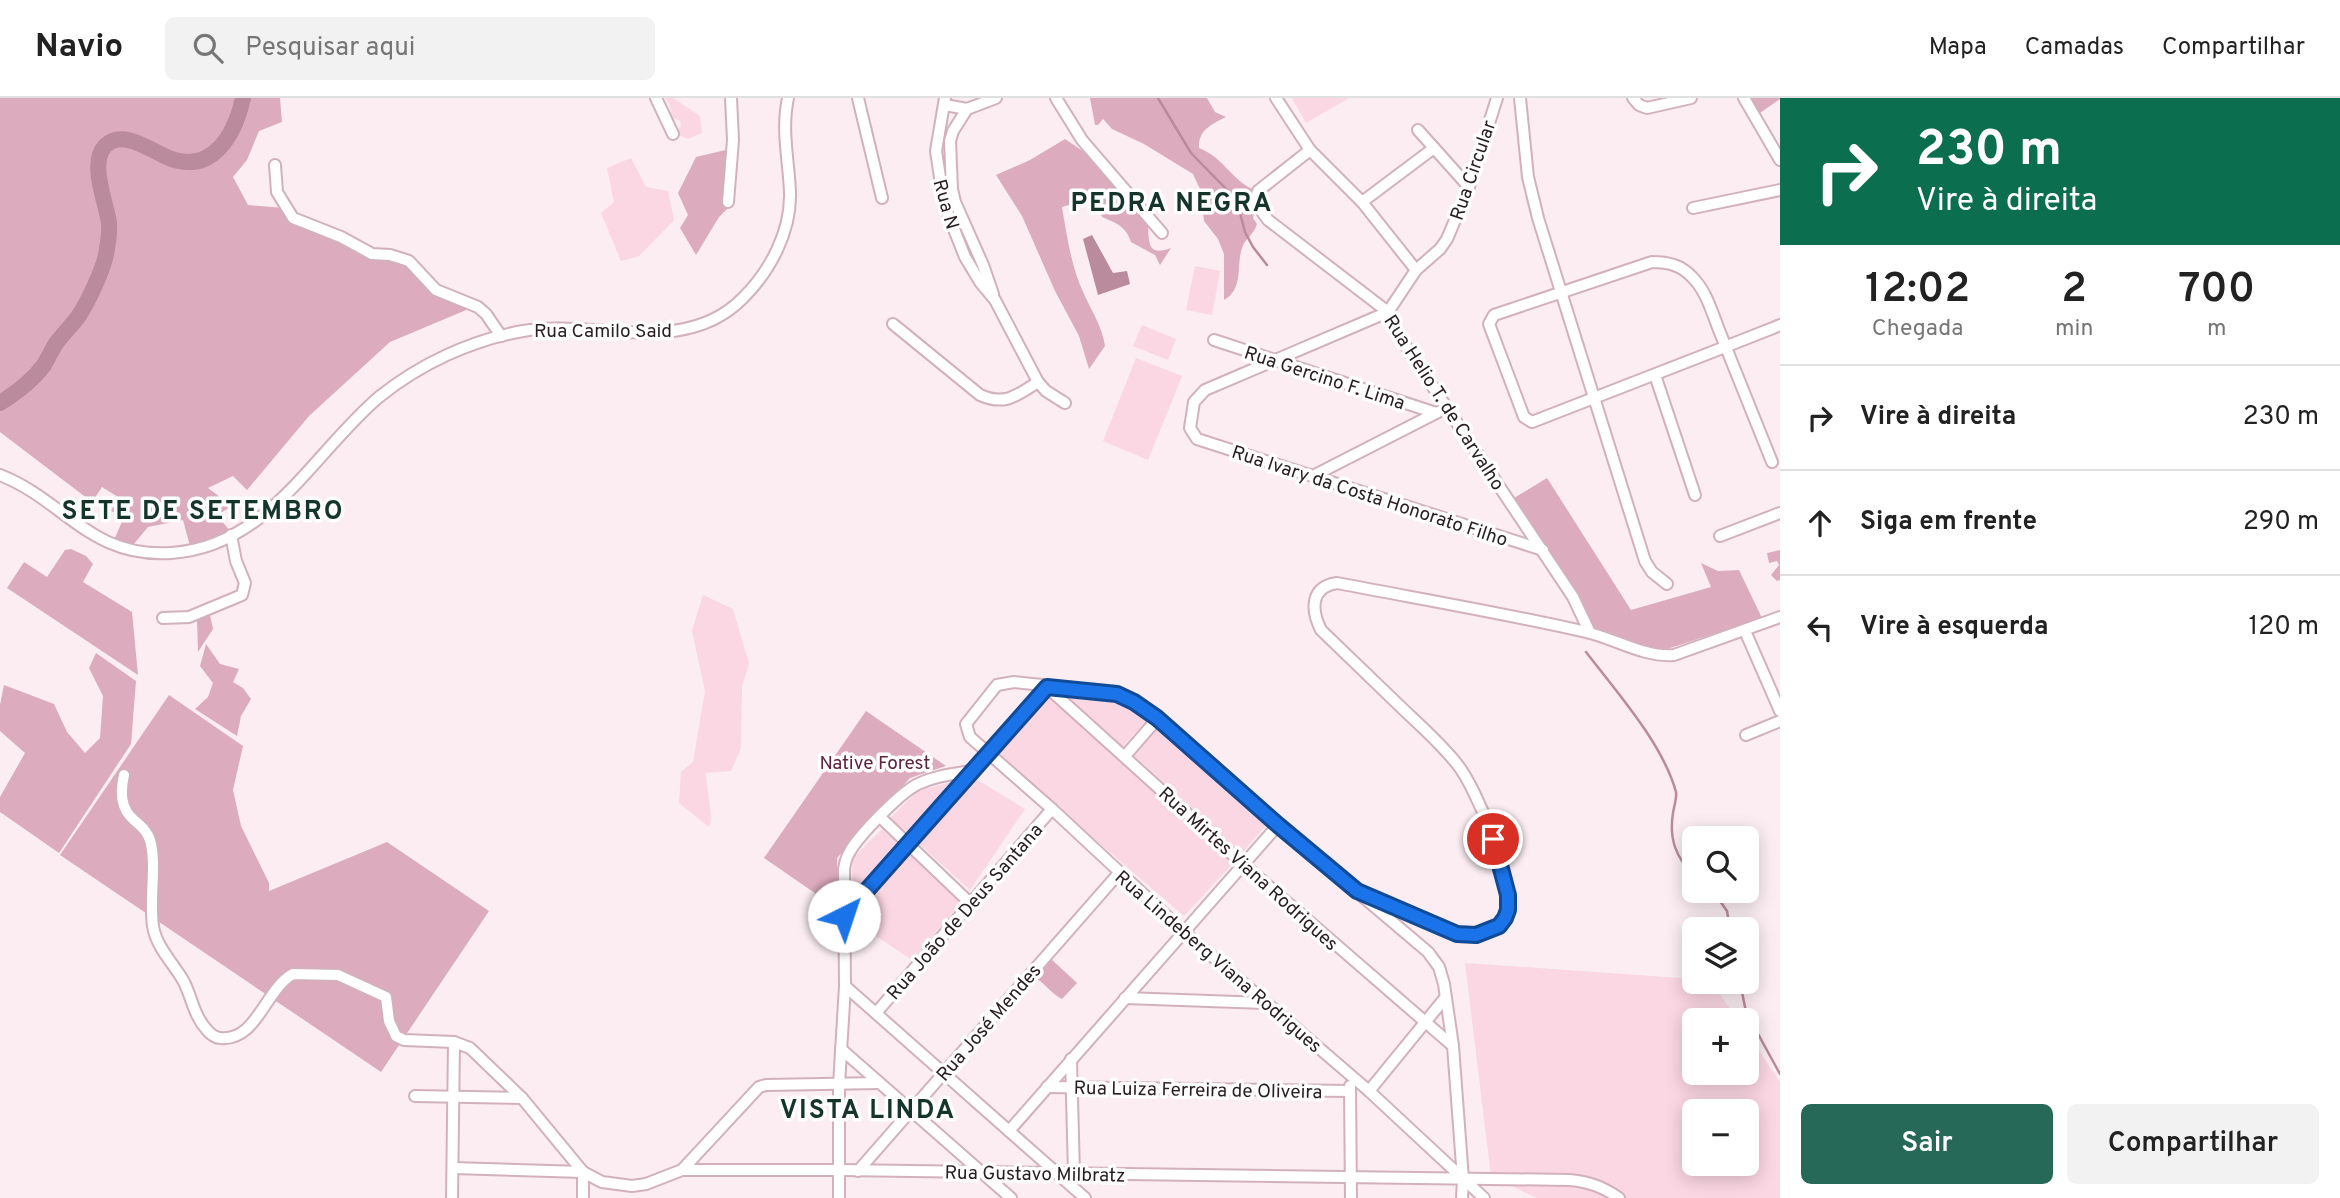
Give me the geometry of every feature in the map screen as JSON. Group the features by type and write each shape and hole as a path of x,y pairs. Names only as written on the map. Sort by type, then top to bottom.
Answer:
{"street":[{"path":"656,98 673,134"},
{"path":"728,202 733,140 732,98"},
{"name":"Rua Camilo Said","path":"0,475 32,491 91,534 125,548 171,553 200,547 231,536 255,523 277,504 380,397 447,355 501,336 549,328 630,333 666,332 710,321 736,305 764,273 786,228 790,195 785,138 788,98"},
{"path":"858,98 882,198"},
{"path":"945,101 967,109 996,98"},
{"path":"1056,98 1082,139 1162,233"},
{"path":"1276,98 1310,150 1362,202 1416,270"},
{"name":"Rua Circular","path":"1388,312 1416,270 1440,249 1461,211 1497,98"},
{"path":"1520,98 1528,177 1538,218 1645,561 1652,572 1667,584"},
{"path":"1633,98 1647,108 1691,98"},
{"path":"1744,98 1780,160"},
{"name":"Rua N","path":"945,101 939,127 937,164 944,204 954,215"},
{"name":"Rua N","path":"967,109 950,141 954,215 965,257 979,282 995,300 1038,382 1046,391 1065,403"},
{"path":"939,127 953,131"},
{"path":"1418,130 1469,187"},
{"path":"1362,202 1434,148"},
{"name":"Rua Helio T. de Carvalho","path":"1310,150 1258,191 1255,202 1268,220 1388,312 1403,342 1573,597 1590,633"},
{"path":"275,165 277,192 293,218 341,237 372,254 390,255 409,261 436,290 478,307 501,336"},
{"path":"1693,208 1780,190"},
{"path":"1772,462 1726,347 1705,297 1693,278 1680,267 1665,262 1652,262 1494,315 1490,328 1524,416 1528,421 1534,422 1726,347 1780,324"},
{"path":"1270,360 1388,312"},
{"path":"893,324 980,395 994,401 1006,400 1038,382"},
{"name":"Rua Gercino F. Lima","path":"1214,340 1436,413"},
{"name":"Rua Ivary da Costa Honorato Filho","path":"1270,360 1205,390 1200,395 1194,402 1190,428 1197,439 1543,550"},
{"path":"1655,374 1695,495"},
{"path":"1313,476 1447,407"},
{"path":"1720,536 1780,513"},
{"path":"163,618 189,617 242,595 245,583 236,561 231,536"},
{"path":"1357,891 1457,934 1476,935 1499,926 1508,910 1505,881 1488,819 1469,781 1447,752 1321,630 1313,613 1316,598 1329,584 1337,583 1590,633 1657,656 1674,655 1780,617"},
{"path":"1745,631 1780,711"},
{"name":"Rua Lindeberg Viana Rodrigues","path":"1047,687 1014,682 997,685 970,718 966,731 1184,932 1368,1091 1484,1198"},
{"path":"844,916 1047,687 1117,694 1157,718 1428,952 1439,967 1444,984 1452,1046 1463,1179 1462,1198"},
{"name":"Rua Mirtes Viana Rodrigues","path":"1047,687 1243,864 1452,1046"},
{"path":"1125,756 1157,718"},
{"path":"1746,735 1780,721"},
{"path":"839,1198 839,1085 845,986 844,869 847,856 880,817 916,784 971,771"},
{"path":"124,775 121,789 123,802 129,815 142,825 152,852 153,927 158,941 185,984 193,1009 207,1031 218,1038 234,1037 248,1028 269,996 293,974 338,975 383,995 387,1001 391,1030 404,1040 454,1042 470,1048 522,1098 583,1172 583,1198"},
{"name":"Rua João de Deus Santana","path":"876,1013 1052,810"},
{"path":"880,817 970,903"},
{"path":"1009,1131 1278,825"},
{"name":"Rua José Mendes","path":"858,1171 1119,873"},
{"path":"845,986 1084,1198"},
{"path":"1125,998 1265,1003"},
{"path":"1368,1091 1445,998"},
{"path":"452,1198 454,1042"},
{"path":"841,1049 1011,1198"},
{"path":"1071,1059 1074,1174"},
{"path":"1350,1076 1352,1198"},
{"path":"682,1170 759,1087 765,1084 879,1083"},
{"name":"Rua Luiza Ferreira de Oliveira","path":"1047,1087 1350,1091"},
{"path":"415,1096 522,1098"},
{"name":"Rua Gustavo Milbratz","path":"453,1168 583,1172 602,1182 632,1186 646,1184 682,1170 1589,1182 1619,1198"}],"shaded area":[{"path":"665,98 673,98 700,116 702,133 688,139 681,136 677,131 681,126 680,121 668,115 671,111"},
{"path":"1292,98 1349,98 1306,123"},
{"path":"631,158 646,187 668,191 674,220 639,256 621,261 601,213 614,202 607,168"},
{"path":"1092,235 1113,273 1127,271 1130,284 1098,295 1083,239"},
{"path":"1195,266 1220,271 1212,315 1186,310"},
{"path":"1142,325 1176,339 1168,360 1133,346"},
{"path":"1136,358 1182,376 1148,460 1103,441"},
{"path":"703,595 733,609 749,664 742,686 741,748 731,771 706,773 711,816 709,827 679,803 681,772 693,762 705,691 692,631"},
{"path":"1054,693 1235,861 1184,916 994,753 1046,696 1049,698"},
{"path":"1064,696 1121,701 1147,720 1122,747"},
{"path":"1158,727 1267,824 1242,853 1133,755"},
{"path":"973,777 1025,809 970,890 916,841"},
{"path":"956,781 909,834 890,818 917,791"},
{"path":"882,829 898,844 853,895 852,859"},
{"path":"907,851 963,900 912,960 849,918"},
{"path":"1465,963 1682,978 1682,994 1720,994 1729,1008 1682,1008 1682,1085 1759,1085 1759,1051 1780,1082 1780,1198 1537,1198 1491,1176"}],"green space":[{"path":"0,98 280,98 282,122 259,131 247,160 233,177 248,205 284,208 291,220 301,228 401,260 471,308 390,342 309,416 247,490 233,476 208,488 232,506 217,515 230,531 211,542 190,546 183,520 148,527 133,545 114,540 124,517 111,511 118,497 102,487 92,502 0,432"},
{"path":"1090,98 1207,98 1215,112 1226,117 1203,132 1199,148 1215,157 1252,189 1249,197 1255,210 1253,218 1257,224 1242,248 1234,290 1224,300 1224,254 1218,239 1204,221 1200,189 1193,174 1144,144 1112,129 1103,119 1095,125"},
{"path":"1747,98 1780,98 1780,99 1757,115"},
{"path":"1065,139 1090,156 1148,224 1149,242 1153,249 1157,251 1171,248 1160,265 1155,255 1131,242 1120,226 1102,217 1096,197 1062,207 1076,273 1104,339 1105,346 1089,369 1079,336 1055,291 1022,216 996,175 1030,160"},
{"path":"730,149 725,204 728,208 719,217 696,255 680,228 688,215 678,193 696,157"},
{"path":"1547,478 1631,610 1711,587 1701,563 1718,571 1739,570 1762,618 1661,651 1593,630 1574,588 1514,498"},
{"path":"71,549 86,556 93,564 83,582 132,612 138,675 7,588 24,562 47,577 65,550"},
{"path":"1780,550 1780,580 1777,581 1771,575 1779,565 1777,561 1769,563 1767,553"},
{"path":"210,615 213,629 198,652 197,620 201,616"},
{"path":"206,644 220,664 239,669 233,682 243,688 251,699 241,716 237,736 195,709 208,697 213,683 200,666"},
{"path":"96,653 136,681 131,744 59,853 0,812 0,797 25,753 0,731 0,705 4,685 54,704 67,732 85,753 100,738 103,696 89,668"},
{"path":"169,695 243,746 233,790 241,826 269,883 269,891 387,842 489,911 381,1072 60,855"},
{"name":"Native Forest","path":"866,711 946,766 910,778 837,858 838,909 764,858"},
{"path":"1050,958 1077,983 1062,999 1033,977"}],"waterway":[{"path":"0,403 24,386 44,365 57,342 82,311 100,274 106,256 109,229 98,172 100,153 105,146 112,141 128,140 169,158 184,162 198,161 210,156 228,137 243,98"},
{"path":"1158,98 1191,153 1232,195 1245,232 1267,265"},
{"path":"1586,652 1650,737 1670,774 1676,794 1672,822 1673,839 1682,861"},
{"path":"1721,903 1728,917"},
{"path":"1742,994 1746,1012 1780,1074"}],"district":[{"name":"PEDRA NEGRA","path":"1172,202"},
{"name":"SETE DE SETEMBRO","path":"203,510"},
{"name":"VISTA LINDA","path":"868,1109"}],"route":[{"path":"844,916 1047,687 1117,694 1134,702 1157,718 1357,891 1457,934 1476,935 1499,926 1505,918 1508,895 1493,839"}]}
